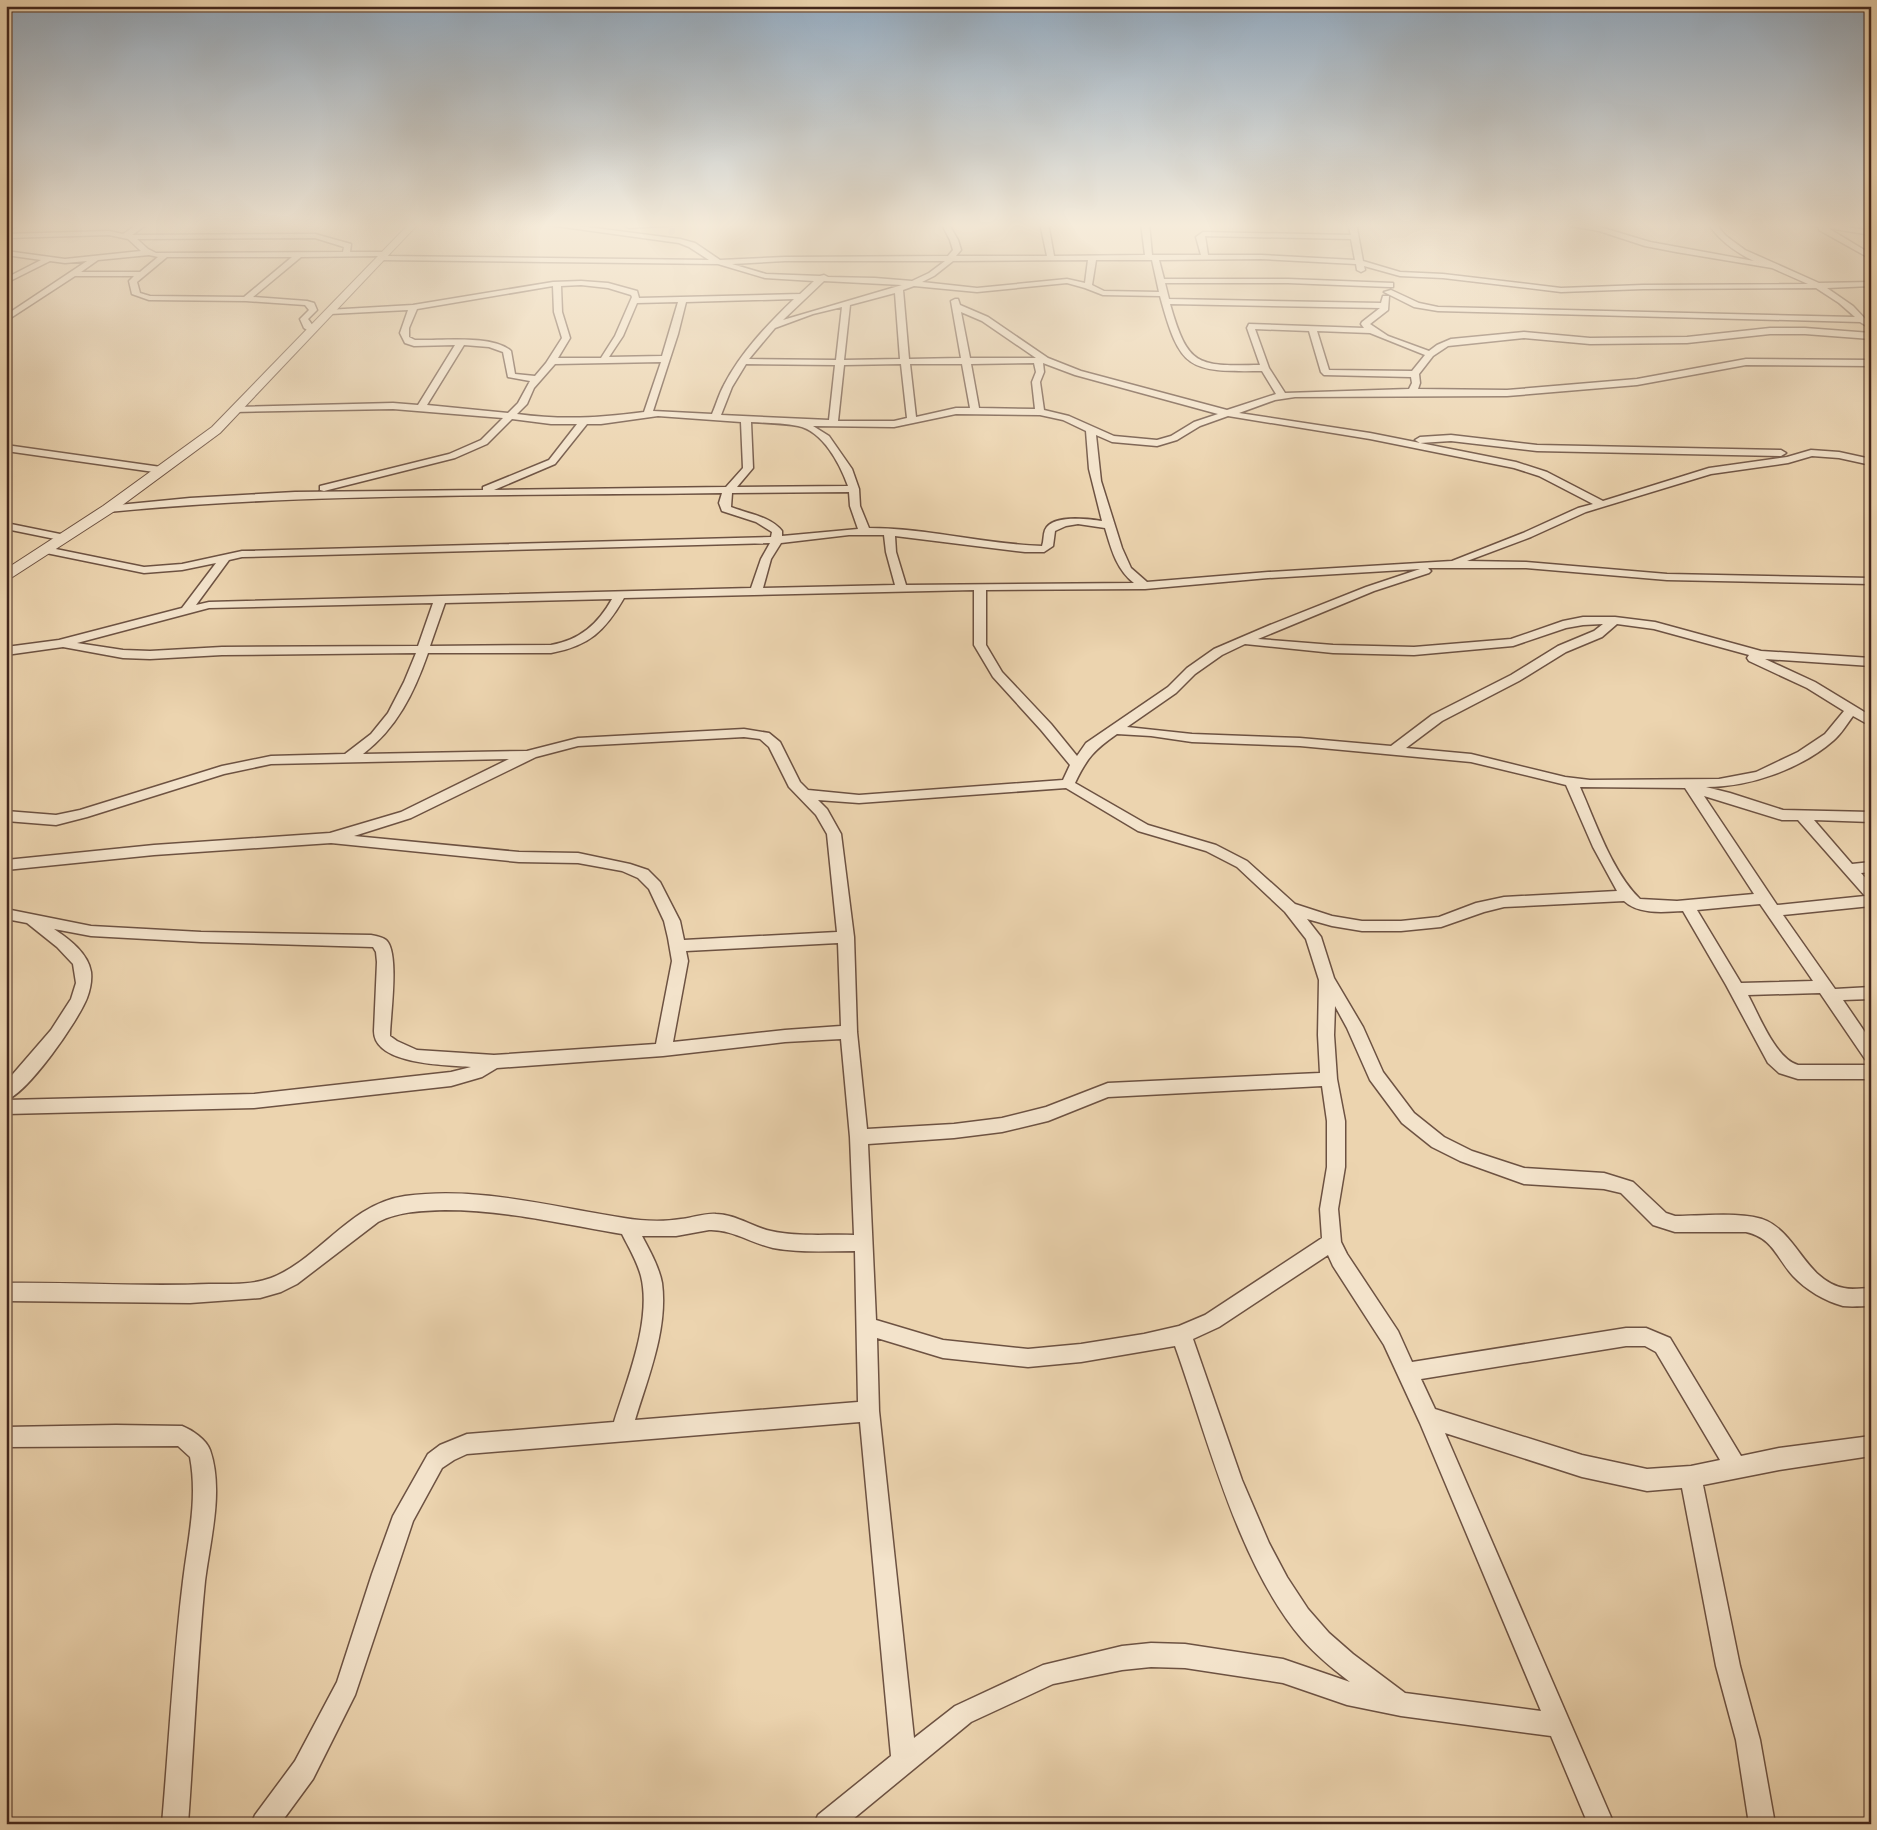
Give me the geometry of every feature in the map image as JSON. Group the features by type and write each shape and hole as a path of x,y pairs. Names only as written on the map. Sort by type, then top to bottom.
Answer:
{"street":[{"path":"7,318 22,308"},
{"path":"312,330 307,326 304,319 313,308"},
{"path":"6,575 108,509 216,430 333,308"},
{"path":"330,312 390,308"},
{"path":"413,308 403,330 403,336 407,341 414,343 483,344 504,348 507,351 511,375 536,379"},
{"path":"295,494 460,453 484,442 522,404 530,387 552,361 566,338 558,308"},
{"path":"604,359 619,336 632,308"},
{"path":"648,413 680,308"},
{"path":"716,416 728,386 745,360 788,308"},
{"path":"772,326 831,308"},
{"path":"833,423 846,308"},
{"path":"900,308 912,421"},
{"path":"957,308 975,411"},
{"path":"960,308 985,319 1041,360 1078,373 1230,414 1381,438 1516,465 1543,474 1602,504"},
{"path":"1167,308 1170,320 1190,359 1214,366 1265,368"},
{"path":"1370,331 1365,324 1380,315 1384,308"},
{"path":"1435,308 1862,320"},
{"path":"1849,308 1871,330"},
{"path":"1282,396 1265,368 1251,328 1252,326 1370,331 1380,336 1414,346 1430,354"},
{"path":"1312,328 1325,372 1415,374"},
{"path":"1412,392 1416,383 1415,374 1430,354 1445,343 1507,336 1546,336 1590,341 1630,342 1716,339 1770,331 1805,331 1871,336"},
{"path":"421,407 461,344"},
{"path":"552,361 666,359"},
{"path":"745,360 906,363 1041,360"},
{"path":"1040,412 1036,382 1040,372 1041,360"},
{"path":"236,410 393,406 510,415 551,421 615,420 648,413 800,423 894,424 943,413 975,411 1040,412 1066,418 1112,439 1157,443 1174,438 1197,424 1282,396 1412,392 1536,392 1637,382 1746,362 1871,363"},
{"path":"746,419 748,468 728,491 725,505 726,509 768,524 776,531 776,540 766,559 756,592"},
{"path":"478,492 552,462 584,421"},
{"path":"800,423 826,438 847,469 854,489 855,506 865,533"},
{"path":"1091,429 1093,474 1109,526 1122,561 1130,574 1145,586"},
{"path":"1381,438 1407,440 1451,438 1537,448 1811,453 1839,455 1871,462"},
{"path":"6,448 162,470"},
{"path":"1068,784 1077,765 1091,746 1172,690 1191,671 1218,652 1244,640 1370,589 1518,538 1567,516 1602,504 1709,471 1788,460 1811,453"},
{"path":"108,509 295,494 854,489"},
{"path":"46,550 144,570 182,567 242,554 776,540 815,535 889,532 969,542 1044,548 1048,546 1050,530 1062,523 1080,521 1109,526"},
{"path":"6,526 65,538"},
{"path":"889,532 901,588"},
{"path":"188,608 226,556"},
{"path":"6,651 59,644 188,608 208,605 901,588 1145,586 1268,575 1446,564 1526,565 1667,577 1810,578 1871,581"},
{"path":"980,588 980,645 997,674 1046,727 1077,765"},
{"path":"59,644 123,654 222,651 550,650 567,647 587,637 604,621 620,595"},
{"path":"349,758 368,744 384,728 399,705 441,598"},
{"path":"1244,640 1333,648 1414,651 1513,642 1564,624 1583,621 1615,620 1655,626 1761,655 1871,662"},
{"path":"1395,750 1437,718 1515,678 1562,649 1598,634 1615,620"},
{"path":"1722,645 1812,684 1871,722"},
{"path":"1112,730 1151,732 1192,738 1291,742 1395,750 1471,758 1570,781 1691,786 1759,776 1803,755 1830,737 1852,709"},
{"path":"331,838 406,815 531,754 578,742 744,733 764,736 775,746 794,784 822,812 834,834 846,937 849,1032 859,1137 869,1411 904,1762"},
{"path":"6,816 56,820 82,814 222,770 271,760 531,754"},
{"path":"1570,781 1605,857 1626,896 1636,904 1643,906 1765,898"},
{"path":"802,794 859,798 1068,784 1143,828 1211,848 1242,864 1290,908 1313,937 1327,980 1355,1027 1376,1074 1408,1118 1438,1142 1466,1156 1524,1176 1604,1181 1627,1187 1660,1218 1674,1224 1746,1224 1761,1227 1775,1236 1800,1270 1823,1289 1844,1297 1871,1297"},
{"path":"1691,786 1771,812 1802,816 1871,817"},
{"path":"1691,786 1773,911 1871,1054"},
{"path":"1802,816 1871,894"},
{"path":"6,865 154,850 331,838 519,857 578,858 625,867 643,874 656,886 672,921 678,946 680,961 663,1050"},
{"path":"1849,869 1871,867"},
{"path":"1290,908 1332,921 1362,926 1401,926 1441,922 1481,907 1504,902 1626,896"},
{"path":"1773,911 1871,901"},
{"path":"1686,904 1737,989 1774,1058 1785,1068 1798,1072 1871,1072"},
{"path":"6,914 91,931 201,937 371,941 379,943 383,947 384,962 382,1039 391,1046 416,1056 494,1062 663,1050 785,1036 849,1032"},
{"path":"6,1093 54,1040 77,1004 85,979 83,968 62,941 30,919"},
{"path":"678,946 846,937"},
{"path":"1327,980 1326,1034 1329,1079 1336,1121 1336,1167 1329,1209 1332,1242 1340,1260 1391,1338 1428,1417 1601,1824"},
{"path":"1737,989 1871,993"},
{"path":"6,1107 254,1101 451,1079 476,1072 494,1062"},
{"path":"859,1137 966,1131 1015,1122 1050,1113 1091,1094 1108,1090 1329,1079"},
{"path":"6,1292 46,1291 176,1295 236,1292 273,1287 296,1274 360,1224 385,1209 403,1204 484,1203 532,1209 628,1227 677,1228 700,1223 721,1222 763,1237 793,1242 864,1243"},
{"path":"621,1432 650,1330 653,1300 652,1282 628,1227"},
{"path":"867,1326 943,1349 1028,1358 1081,1353 1181,1335 1212,1322 1332,1242"},
{"path":"1181,1335 1204,1396 1231,1478 1264,1556 1295,1610 1326,1647 1401,1704"},
{"path":"1407,1372 1626,1337 1646,1337 1663,1346 1736,1468"},
{"path":"264,1824 304,1770 347,1687 382,1574 404,1516 435,1461 447,1452 467,1444 869,1411"},
{"path":"1428,1417 1582,1466 1647,1480 1691,1477 1789,1458 1871,1446"},
{"path":"6,1437 116,1434 182,1436 200,1451 204,1474 203,1524 194,1581 175,1824"},
{"path":"1691,1477 1728,1666 1748,1740 1762,1824"},
{"path":"827,1824 963,1714 1051,1673 1122,1658 1151,1655 1185,1656 1282,1670 1347,1692 1401,1704 1559,1725"}]}
